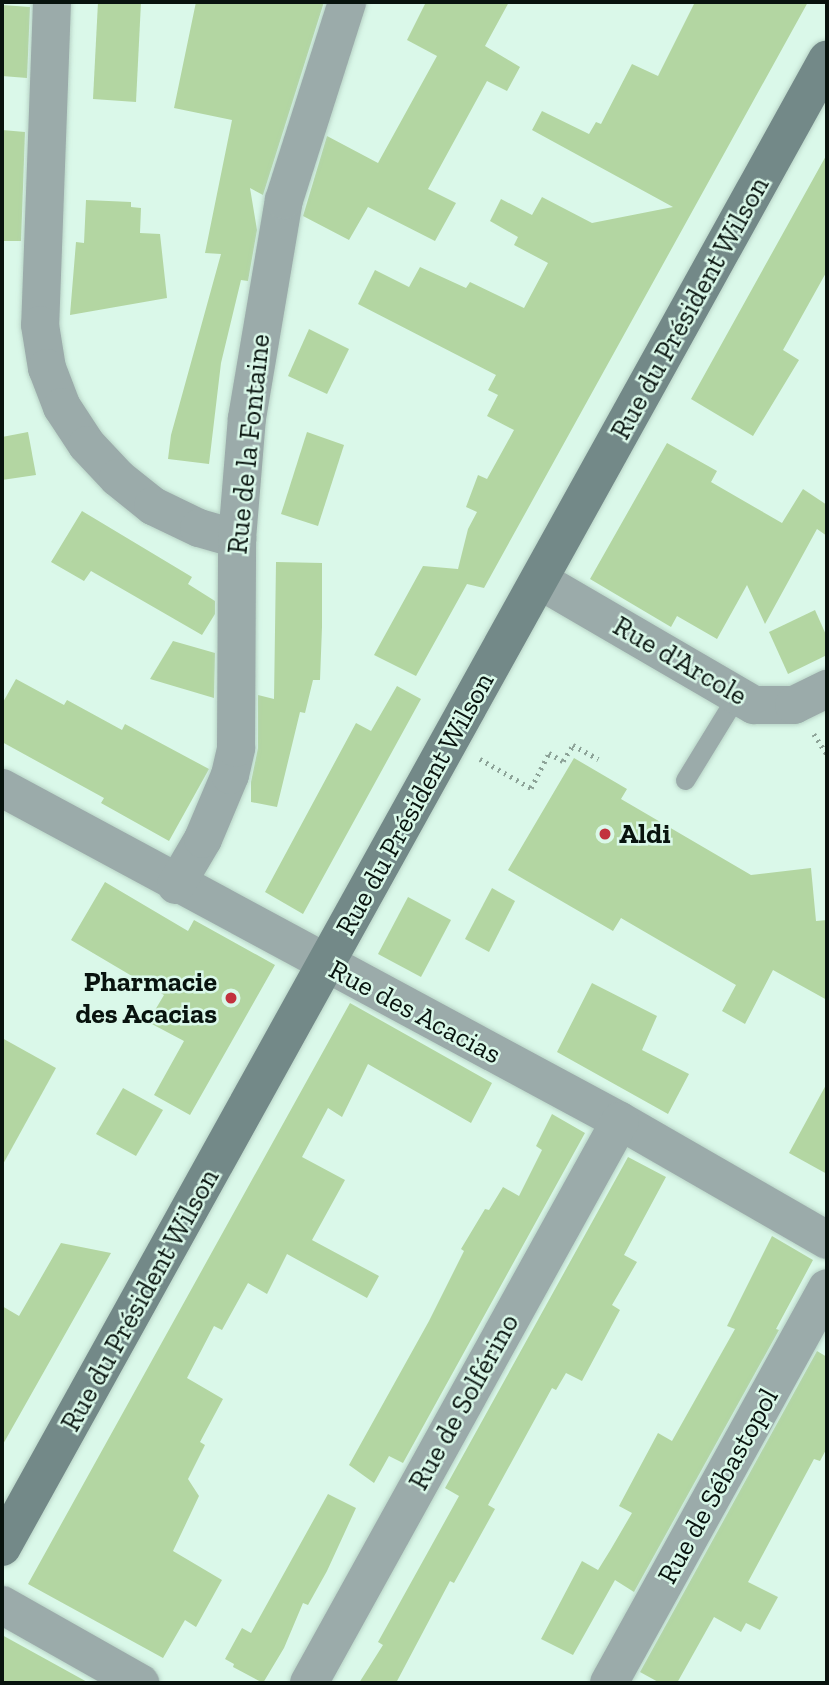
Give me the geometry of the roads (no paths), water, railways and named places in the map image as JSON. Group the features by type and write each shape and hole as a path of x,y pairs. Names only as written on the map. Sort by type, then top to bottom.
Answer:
{"main road":[{"name":"Rue du Président Wilson","path":"2,1548 827,60"}],"street":[{"path":"52,2 40,325 47,368 62,407 87,445 118,478 153,506 199,528 237,539"},
{"name":"Rue de la Fontaine","path":"176,885 203,839 230,775 236,748 237,539 247,418 284,200 347,2"},
{"name":"Rue d'Arcole","path":"538,580 754,705 794,705 827,689"},
{"name":"Rue des Acacias","path":"2,788 176,885 620,1121 827,1240"},
{"name":"Rue de Solférino","path":"309,1683 620,1121"},
{"name":"Rue de Sébastopol","path":"609,1683 827,1288"},
{"path":"2,1605 140,1683"}],"lane":[{"path":"685,780 737,695"}],"place":[{"name":"Aldi","path":"605,834"},
{"name":"Pharmacie des Acacias","path":"231,998"}]}
